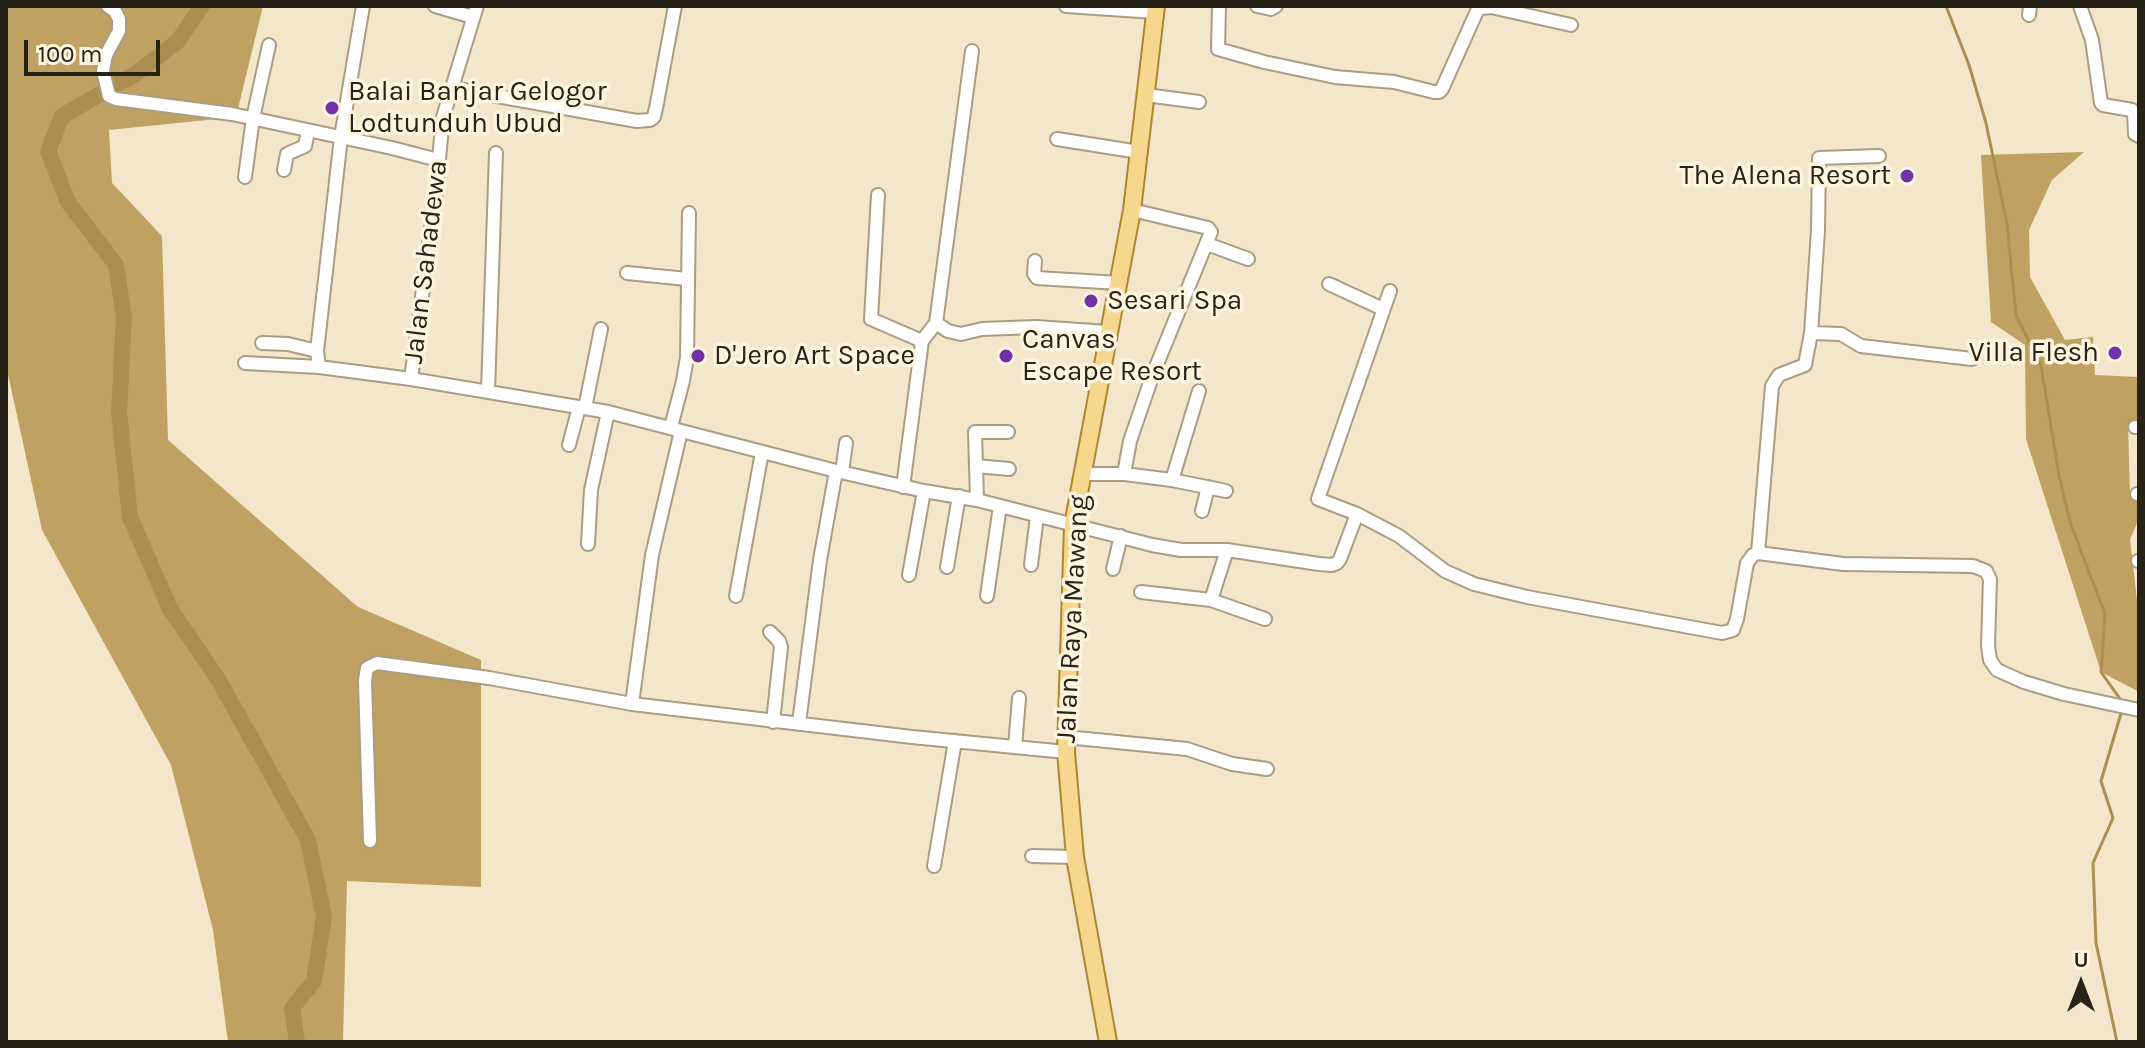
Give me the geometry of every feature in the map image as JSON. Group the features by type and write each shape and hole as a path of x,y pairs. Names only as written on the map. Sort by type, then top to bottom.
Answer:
{"main road":[{"name":"Jalan Raya Mawang","path":"1108,1042 1075,857 1066,745 1073,525 1132,210 1155,9"}],"street":[{"path":"108,6 119,19 119,31 106,55 103,71 109,96 253,118 438,160"},
{"path":"319,367 317,351 341,137 363,6"},
{"path":"435,6 475,12"},
{"path":"452,88 637,121 650,120 654,117 675,6"},
{"path":"1066,6 1155,9"},
{"path":"1219,6 1218,49 1335,77 1385,80 1434,92 1442,89 1481,8 1491,7 1571,25"},
{"path":"1257,6 1271,9 1276,6"},
{"path":"2080,6 2092,40 2101,103 2132,110 2135,134 2139,136"},
{"name":"Jalan Sahadewa","path":"411,379 443,117 475,12"},
{"path":"245,177 253,118 269,45"},
{"path":"903,487 922,341 936,323 972,51"},
{"path":"1146,95 1199,102"},
{"path":"284,170 287,154 305,146 308,131"},
{"path":"1057,139 1139,152"},
{"path":"488,391 496,153"},
{"path":"1758,553 1772,386 1779,375 1805,365 1811,333 1819,158 1879,156"},
{"path":"878,195 871,319 922,341"},
{"path":"1124,474 1130,441 1153,374 1211,232 1208,228 1132,210"},
{"path":"632,704 652,555 687,357 689,213"},
{"path":"1207,244 1248,259"},
{"path":"1035,261 1034,274 1037,278 1119,283"},
{"path":"627,273 687,279"},
{"path":"1329,284 1383,309"},
{"path":"1390,291 1318,499 1357,514 1399,536 1445,571 1474,584 1527,597 1722,633 1733,630 1747,563 1758,553 1843,564 1973,566 1986,571 1990,579 1988,646 1990,660 1997,670 2064,694 2135,709"},
{"path":"936,323 948,331 961,334 982,329 1036,327 1108,332"},
{"path":"569,445 582,408 601,329"},
{"path":"1811,333 1837,333 1861,346 1972,359"},
{"path":"262,343 288,344 317,351"},
{"path":"245,363 319,367 411,379 608,412 903,487 977,500 1181,550 1227,550 1332,565 1340,559 1357,514"},
{"path":"1172,480 1199,391"},
{"path":"588,544 591,490 608,412"},
{"path":"977,500 975,432 1008,432"},
{"path":"799,723 820,560 846,443"},
{"path":"736,596 762,452"},
{"path":"976,466 1009,469"},
{"path":"1082,474 1124,474 1226,491"},
{"path":"1202,511 1208,487"},
{"path":"909,575 924,491"},
{"path":"947,567 959,496"},
{"path":"987,596 1000,506"},
{"path":"1031,565 1037,516"},
{"path":"1113,569 1121,536"},
{"path":"1211,600 1227,550"},
{"path":"1141,592 1211,600 1265,619"},
{"path":"770,632 781,647 773,722"},
{"path":"370,841 365,681 367,668 373,664 489,678 632,704 773,722 1015,747 1066,745 1187,749 1232,764 1267,769"},
{"path":"1015,747 1019,698"},
{"path":"934,866 955,741"},
{"path":"1032,856 1075,857"}],"shaded area":[{"path":"6,6 263,6 236,117 109,130 112,183 162,236 168,440 358,607 481,660 481,887 347,881 343,1042 228,1042 213,930 171,765 42,530 6,365"},
{"path":"2084,152 2052,180 2029,230 2030,277 2065,340 2093,337 2095,375 2139,377 2139,424 2128,424 2130,495 2139,499 2139,519 2130,539 2139,601 2139,692 2101,672 2026,439 2025,345 1991,322 1981,155"}],"waterway":[{"path":"202,6 178,41 137,73 62,116 48,151 68,202 116,265 124,317 119,412 130,517 170,609 218,679 308,840 324,917 314,981 292,1008 297,1042"},
{"path":"1946,6 1969,65 1986,123 2007,224 2016,315 2041,366 2070,522 2105,614 2101,672 2123,703"},
{"path":"2117,1042 2096,943 2093,863 2113,818 2101,781 2122,710"}],"place":[{"name":"Balai Banjar Gelogor Lodtunduh Ubud","path":"332,108"},
{"name":"The Alena Resort","path":"1907,176"},
{"name":"Sesari Spa","path":"1091,301"},
{"name":"Villa Flesh","path":"2115,353"},
{"name":"D'Jero Art Space","path":"698,356"},
{"name":"Canvas Escape Resort","path":"1006,356"}]}
